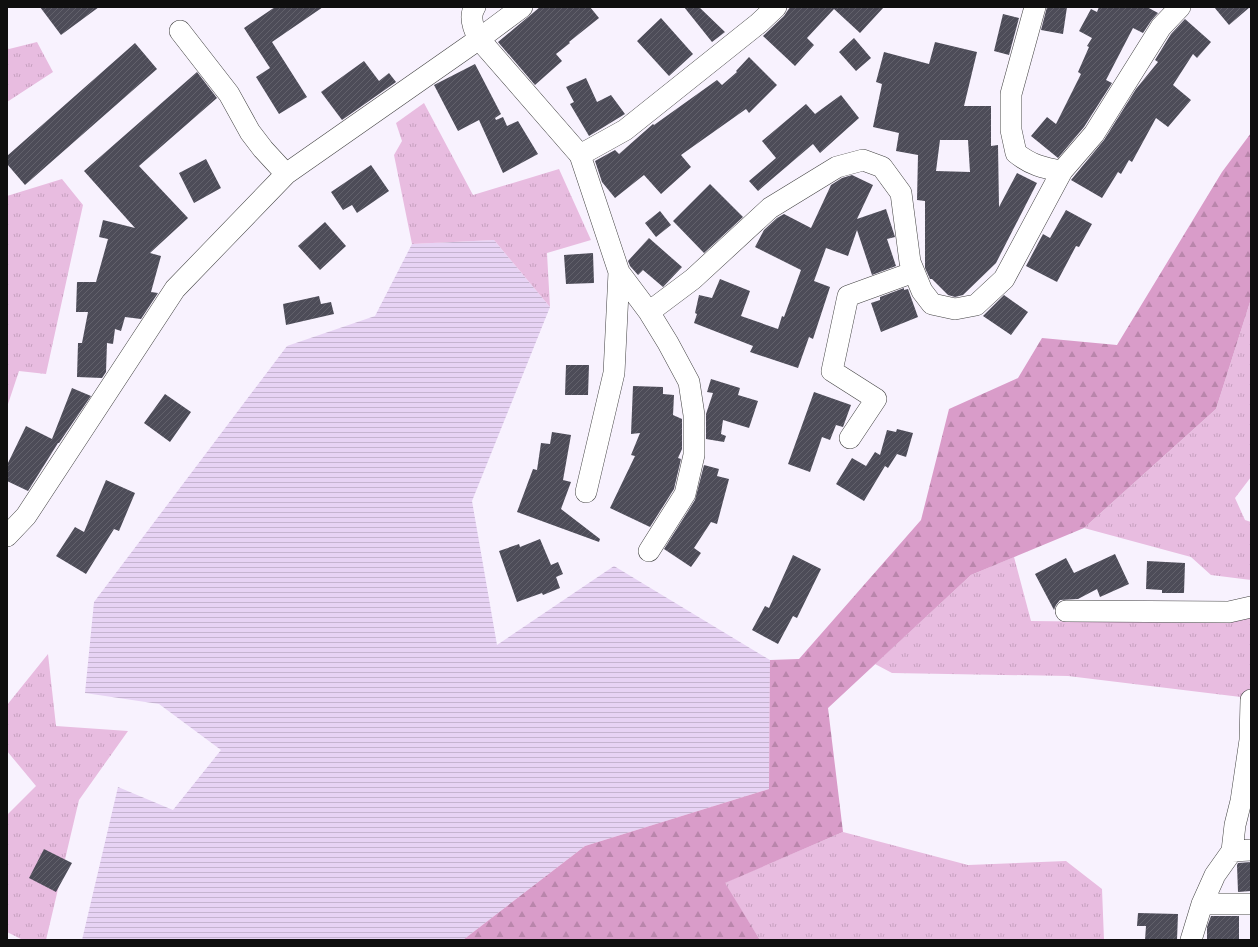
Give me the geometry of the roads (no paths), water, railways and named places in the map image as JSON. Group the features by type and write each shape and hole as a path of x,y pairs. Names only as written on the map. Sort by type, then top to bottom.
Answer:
{"street":[{"path":"475,7 473,10 473,28 480,39 580,155 619,272 649,312 668,342 689,382 694,415 694,455 684,494 649,551"},
{"path":"7,536 26,516 175,289 286,174 480,39 522,7"},
{"path":"580,155 625,130 759,23 776,7"},
{"path":"1035,7 1011,94 1011,130 1016,153 1027,162 1045,169 1062,172"},
{"path":"649,312 693,279 770,208 837,167 863,160 882,167 900,193 910,262 922,291 932,304 955,309 976,305 1004,279 1062,172 1094,134 1160,27 1180,7"},
{"path":"180,32 229,94 254,138 286,174"},
{"path":"586,492 614,373 619,272"},
{"path":"850,438 876,399 832,371 848,296 914,272"},
{"path":"1066,610 1229,612 1251,607"},
{"path":"1191,940 1202,904 1215,875 1241,850 1235,825 1241,801 1251,740 1251,700"},
{"path":"1202,904 1251,904"}]}
